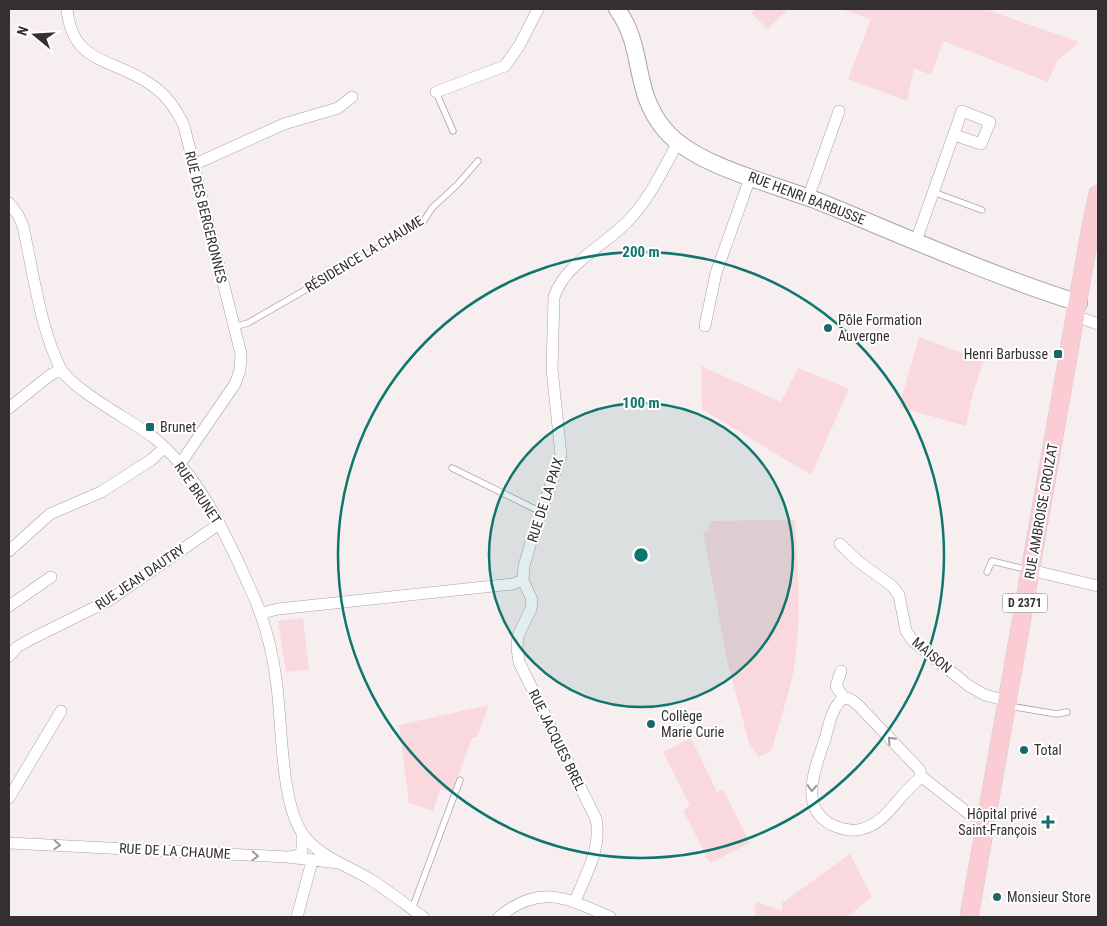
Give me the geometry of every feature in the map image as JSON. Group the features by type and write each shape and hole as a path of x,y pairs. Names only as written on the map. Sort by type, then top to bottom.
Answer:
{"main road":[{"name":"RUE AMBROISE CROIZAT","path":"969,917 1098,194"}],"street":[{"name":"RUE DES BERGERONNES","path":"67,9 68,24 73,36 82,49 97,59 148,82 160,90 177,111 184,126 241,354 240,370 235,384 180,464"},
{"path":"436,92 505,66 519,46 538,9"},
{"name":"RUE HENRI BARBUSSE","path":"617,9 629,27 634,39 641,85 648,105 665,131 692,152 750,178 808,198 916,241 1077,309"},
{"path":"193,165 284,124 338,108 352,97"},
{"path":"808,198 839,111"},
{"path":"916,241 954,135"},
{"name":"RUE DE LA PAIX","path":"523,580 524,566 561,455 552,369 554,297 557,289 574,268 625,224 638,210 656,184 678,142"},
{"path":"706,326 716,273 750,178"},
{"name":"RUE BRUNET","path":"9,203 18,214 23,226 42,316 61,369 101,403 164,448 180,464 219,524 262,613 277,684 288,792 295,821 302,834"},
{"path":"1077,309 1098,324"},
{"path":"9,408 49,376 61,369"},
{"path":"9,551 50,514 101,492 151,460 164,448"},
{"name":"RUE JEAN DAUTRY","path":"10,652 33,638 108,601 219,524"},
{"name":"MAISON","path":"840,544 859,562 892,586 899,596 906,632 913,641 969,686 984,695 1007,704"},
{"path":"1030,570 1098,586"},
{"path":"9,606 50,577"},
{"path":"262,613 278,609 513,584 523,580"},
{"name":"RUE JACQUES BREL","path":"523,580 532,600 531,609 518,636 519,662 596,819 599,834 596,848 575,901"},
{"path":"841,671 836,686 844,698"},
{"path":"922,777 912,784 884,816 863,829 850,831 825,821 817,811 811,798 810,784 833,713 838,702 844,698 850,699 857,704 919,769 922,777 968,814 986,820"},
{"path":"9,798 61,711"},
{"path":"287,857 297,856 302,851 302,834"},
{"name":"RUE DE LA CHAUME","path":"302,834 316,848 374,882 423,917"},
{"name":"RUE DE LA CHAUME","path":"9,843 287,857 342,863"},
{"path":"298,917 312,861"},
{"path":"499,917 527,899 543,895 559,896 575,901 610,917"}],"lane":[{"path":"436,92 453,131"},
{"name":"RÉSIDENCE LA CHAUME","path":"234,327 248,323 423,222 432,208 458,185 478,161"},
{"path":"933,192 982,210"},
{"path":"452,468 541,512"},
{"path":"987,572 992,561 1030,570"},
{"path":"1007,704 1057,714 1067,712"},
{"path":"412,909 460,780"}],"shaded area":[{"path":"756,9 788,9 768,29 751,13"},
{"path":"840,9 985,9 1079,42 1057,61 1048,82 943,41 931,75 914,68 907,101 848,79 871,19"},
{"path":"919,337 984,361 973,393 966,426 899,407"},
{"path":"701,366 781,402 798,368 849,389 811,475 702,409"},
{"path":"795,520 799,608 795,661 791,684 772,750 759,757 749,743 728,664 703,532 709,531 710,521"},
{"path":"303,618 309,670 286,672 278,621"},
{"path":"489,705 477,737 472,738 452,793 440,789 433,811 409,803 399,725"},
{"path":"691,738 717,792 723,789 750,843 710,863 683,810 690,806 663,752"},
{"path":"850,854 872,897 847,917 756,917 754,909 757,902 782,911 782,903"}],"place":[{"name":"Pôle Formation Auvergne","path":"828,328"},
{"name":"Henri Barbusse","path":"1058,354"},
{"name":"Brunet","path":"150,427"},
{"name":"Collège Marie Curie","path":"651,724"},
{"name":"Total","path":"1024,750"},
{"name":"Hôpital privé Saint-François","path":"1048,822"},
{"name":"Monsieur Store","path":"997,897"}]}
